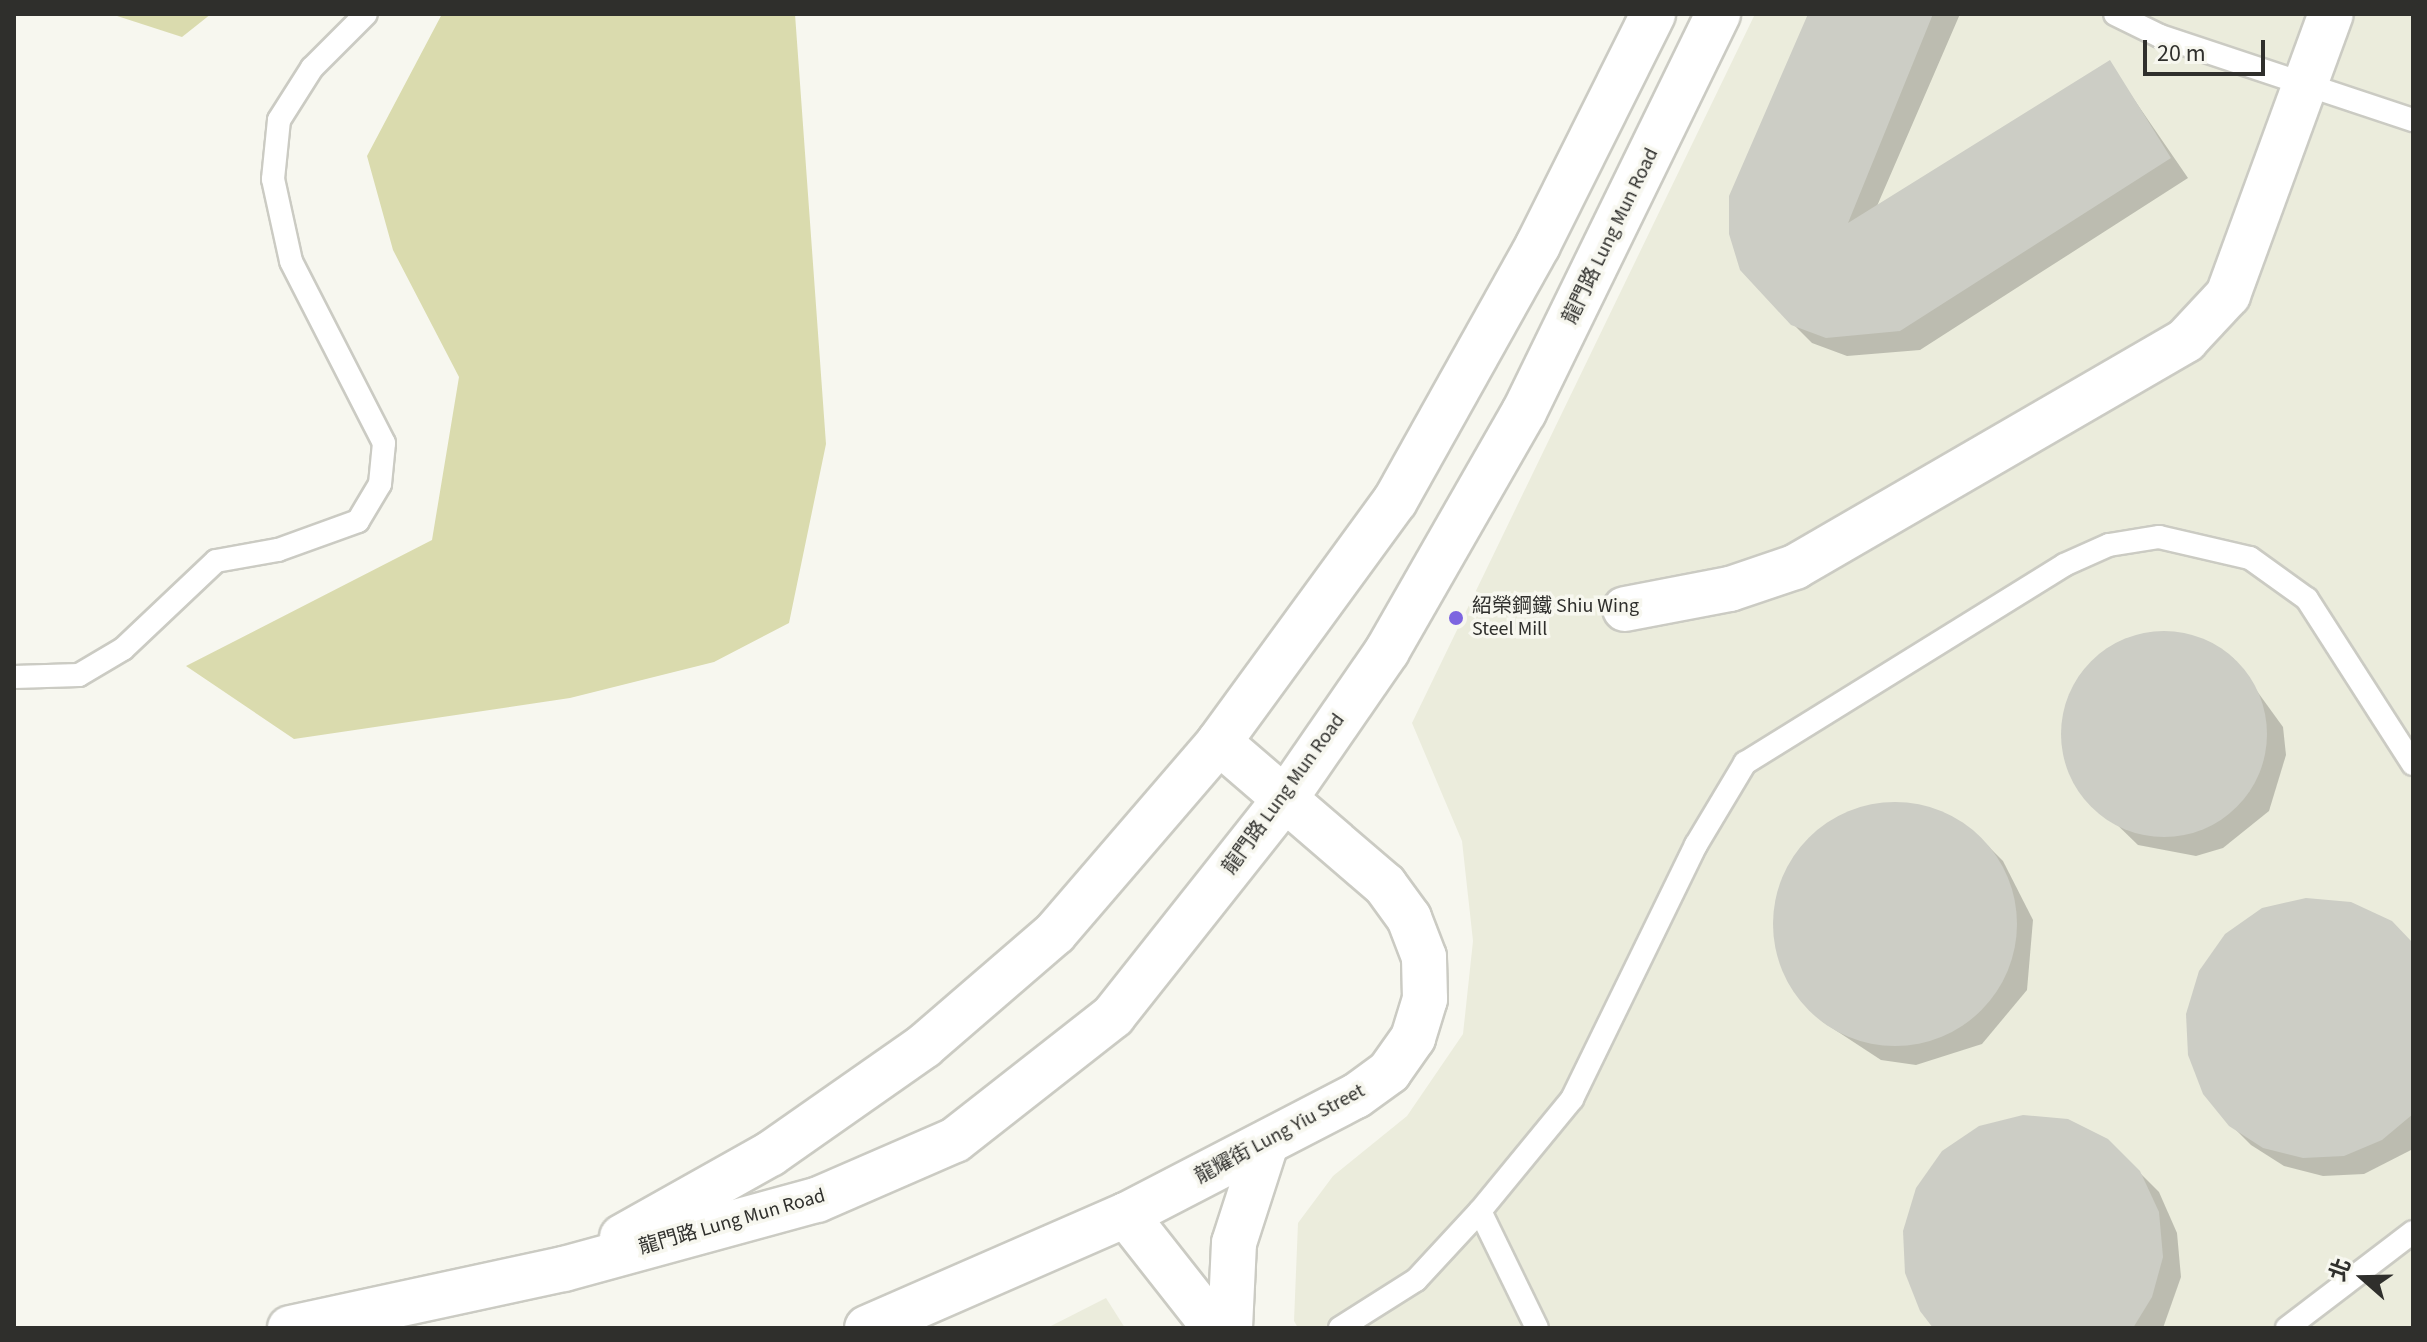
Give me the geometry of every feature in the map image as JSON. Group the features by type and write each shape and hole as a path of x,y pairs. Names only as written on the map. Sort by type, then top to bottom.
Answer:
{"street":[{"name":"龍門路 Lung Mun Road","path":"564,1269 770,1154 924,1046 1055,933 1219,742 1395,501 1538,245 1653,14"},
{"name":"龍門路 Lung Mun Road","path":"290,1328 564,1269 817,1200 955,1140 1113,1016 1285,799 1387,651 1524,412 1718,14"},
{"path":"1625,609 1730,589 1795,567 2186,340 2228,295 2305,87 2327,15"},
{"name":"龍耀街 Lung Yiu Street","path":"867,1328 1126,1215 1266,1144 1389,1072 1413,1038 1425,999 1424,957 1409,918 1385,885 1219,742"},
{"path":"1230,1328 1234,1243 1266,1144"},
{"path":"1126,1215 1215,1328"}],"lane":[{"path":"14,677 79,675 123,649 216,561 278,550 358,521 380,484 384,443 291,261 273,179 279,120 312,68 366,14"},
{"path":"2115,14 2305,87 2413,120"},
{"path":"1340,1328 1416,1280 1480,1211 1572,1099 1696,845 1745,763 2085,554 2133,540 2194,541 2280,575 2327,625 2413,764"},
{"path":"1480,1211 1537,1328"},
{"path":"2287,1328 2413,1232"}],"shaded area":[{"path":"1755,14 2413,14 2413,1328 1298,1328 1294,1321 1298,1223 1333,1176 1407,1116 1463,1034 1473,941 1462,841 1412,723"},
{"path":"1106,1298 1125,1328 1047,1328"}],"green space":[{"path":"111,14 211,14 182,37"},
{"path":"442,14 795,14 826,444 789,623 714,662 570,698 294,739 186,666 432,540 459,377 393,250 367,156"}],"building":[{"path":"1808,14 1933,14 1848,223 2110,60 2171,158 1900,331 1826,338 1791,325 1740,270 1729,234 1729,196"},
{"path":"2164,631 2204,638 2237,661 2260,694 2267,734 2260,774 2237,807 2204,830 2164,837 2124,830 2091,807 2068,774 2061,734 2068,694 2091,661 2124,638"},
{"path":"1895,802 1919,804 1942,811 1981,838 2008,877 2015,900 2015,948 2008,971 1981,1010 1942,1037 1919,1044 1895,1046 1871,1044 1848,1037 1809,1010 1782,971 1775,948 1773,924 1775,900 1782,877 1809,838 1848,811 1871,804"},
{"path":"2306,898 2351,902 2392,921 2413,943 2413,1114 2382,1140 2344,1156 2303,1158 2263,1148 2229,1126 2203,1094 2188,1055 2186,1014 2199,971 2225,934 2262,908"},
{"path":"2023,1115 2068,1119 2108,1139 2140,1171 2159,1212 2163,1257 2152,1297 2133,1328 1933,1328 1920,1311 1905,1273 1903,1231 1916,1188 1942,1151 1979,1126"}],"place":[{"name":"紹榮鋼鐵 Shiu Wing Steel Mill","path":"1456,618"}]}
